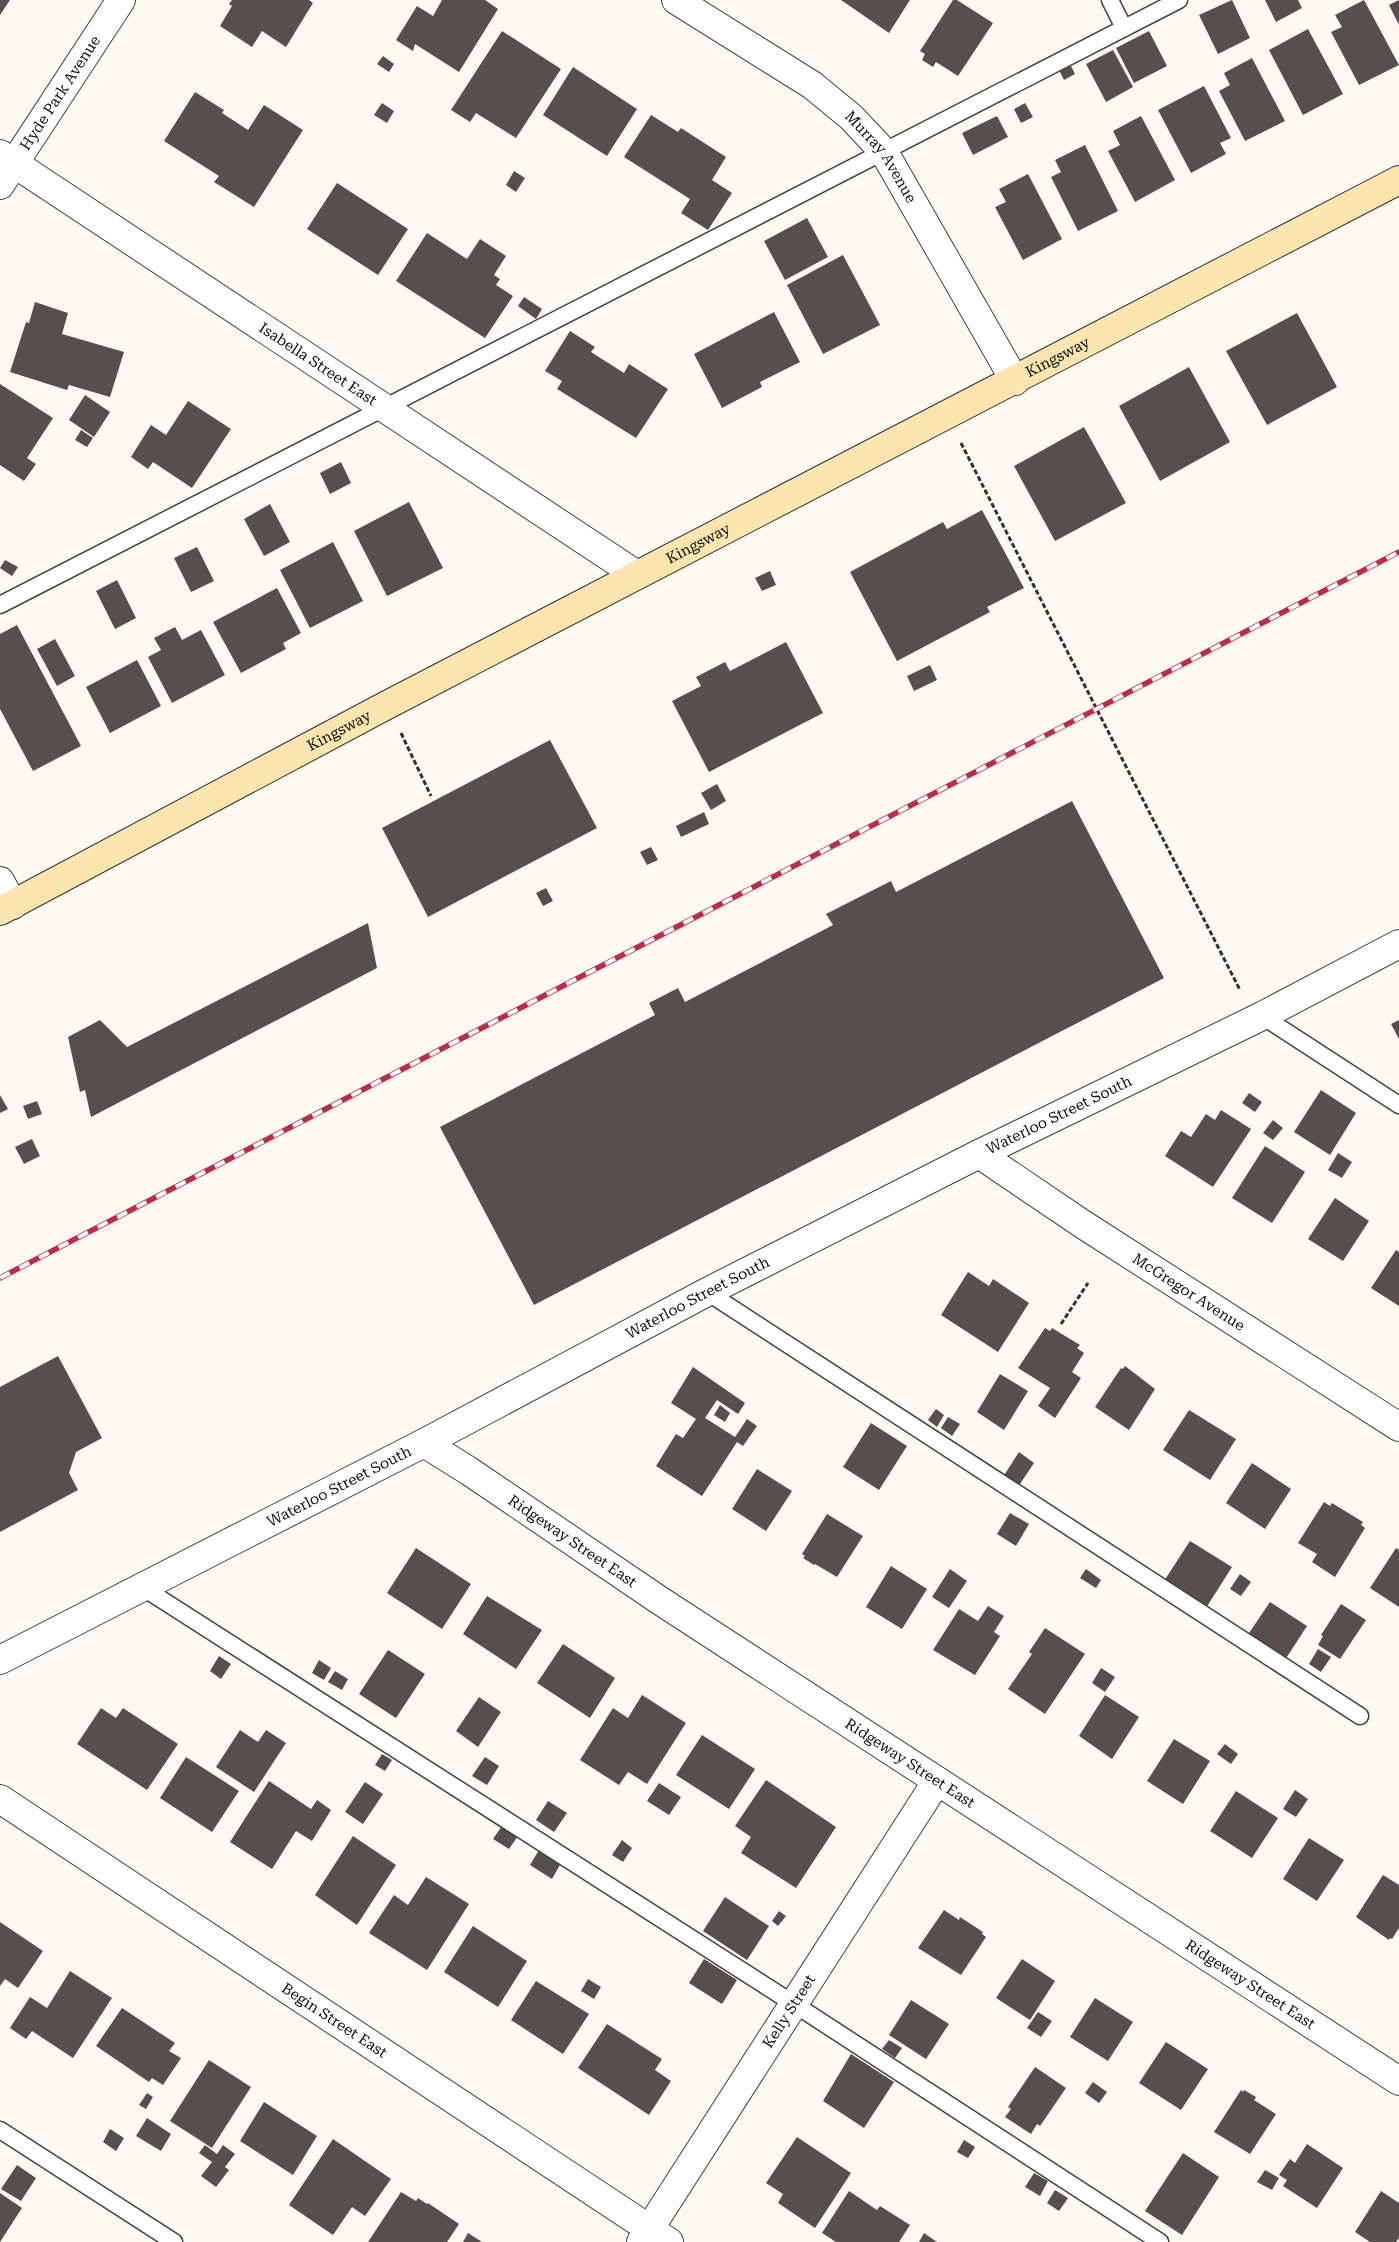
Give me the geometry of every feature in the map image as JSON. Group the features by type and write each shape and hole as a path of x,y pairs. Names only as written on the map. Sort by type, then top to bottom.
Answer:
{"main road":[{"name":"Kingsway","path":"6,908 387,705 1015,381 1399,180"}],"street":[{"name":"Hyde Park Avenue","path":"0,186 7,158 121,0"},
{"name":"Murray Avenue","path":"676,0 812,85 851,117 884,152 1015,381"},
{"name":"Isabella Street East","path":"7,158 637,575"},
{"path":"0,881 6,908"},
{"name":"Waterloo Street South","path":"0,1660 424,1443 707,1292 979,1154 1259,1018 1399,944"},
{"name":"McGregor Avenue","path":"979,1154 1030,1190 1399,1427"},
{"name":"Ridgeway Street East","path":"424,1443 937,1781 1399,2081"},
{"name":"Kelly Street","path":"653,2238 794,2004 937,1781"},
{"name":"Begin Street East","path":"0,1799 653,2238"}],"lane":[{"path":"1110,0 1124,28"},
{"path":"0,605 1178,0"},
{"path":"1259,1018 1399,1105"},
{"path":"707,1292 1360,1716"},
{"path":"142,1587 794,2004 1160,2242"},
{"path":"0,2130 174,2242"}],"path":[{"path":"946,416 967,453 1224,961 1259,1018"},
{"path":"387,705 431,796"},
{"path":"1061,1324 1088,1283"}],"building":[{"path":"0,0 10,0 0,15"},
{"path":"232,0 309,0 313,3 286,47 262,31 252,47 220,26 232,6 229,4"},
{"path":"442,0 485,0 498,9 459,72 415,44 413,51 396,40 417,6 433,16"},
{"path":"841,0 910,0 889,33"},
{"path":"953,0 957,0 993,23 958,76 936,62 933,67 922,60 925,54 920,51"},
{"path":"1232,0 1250,38 1218,54 1199,15"},
{"path":"1265,0 1298,0 1302,8 1276,22"},
{"path":"1364,0 1399,65 1359,85 1331,32 1342,27 1335,15"},
{"path":"1399,0 1399,25 1389,5"},
{"path":"1308,29 1343,94 1303,115 1269,50"},
{"path":"502,31 561,69 516,138 476,113 470,122 451,110"},
{"path":"1149,31 1167,66 1134,83 1116,48"},
{"path":"1113,50 1133,87 1106,102 1086,64"},
{"path":"383,56 394,64 389,72 377,64"},
{"path":"1252,58 1285,121 1245,141 1219,91 1230,85 1224,73"},
{"path":"1070,64 1075,74 1064,80 1059,70"},
{"path":"573,67 637,109 607,156 543,115"},
{"path":"1204,86 1231,138 1220,143 1226,154 1191,173 1158,110"},
{"path":"195,92 224,110 222,113 248,130 264,105 303,130 254,207 214,182 219,176 164,141"},
{"path":"382,103 394,111 387,123 374,115"},
{"path":"1025,103 1033,117 1021,123 1014,109"},
{"path":"651,115 678,132 681,128 726,157 712,180 732,193 708,230 681,213 690,199 624,157"},
{"path":"997,116 1008,137 973,155 962,133"},
{"path":"1141,116 1175,180 1135,202 1108,151 1120,145 1113,131"},
{"path":"1085,145 1118,211 1078,231 1051,177 1061,172 1055,160"},
{"path":"514,171 525,178 516,192 506,185"},
{"path":"1028,174 1062,239 1023,260 995,207 1006,202 999,189"},
{"path":"337,183 408,229 378,275 307,229"},
{"path":"807,218 828,257 785,280 764,241"},
{"path":"427,233 467,259 480,239 506,256 494,275 500,279 496,285 513,296 485,338 396,281"},
{"path":"843,255 880,325 823,354 787,285"},
{"path":"524,297 542,309 536,319 518,306"},
{"path":"35,302 68,313 62,334 124,352 110,397 69,385 67,390 10,372 26,322 29,323"},
{"path":"774,312 800,362 760,382 762,387 722,408 694,354"},
{"path":"1297,313 1337,387 1267,425 1226,351"},
{"path":"570,331 595,347 591,352 624,373 629,364 668,389 636,438 557,389 562,381 545,371"},
{"path":"1189,367 1230,442 1160,481 1119,406"},
{"path":"0,384 53,418 27,458 36,464 24,481 0,465"},
{"path":"85,395 110,412 94,437 69,420"},
{"path":"188,401 231,429 192,488 153,462 148,469 131,457 151,425 166,435"},
{"path":"1084,427 1126,503 1055,541 1014,466"},
{"path":"81,430 93,438 87,447 75,440"},
{"path":"341,462 351,483 330,494 320,473"},
{"path":"409,502 443,568 387,596 354,531"},
{"path":"270,504 290,542 264,556 244,519"},
{"path":"982,510 1024,588 987,607 990,612 897,661 850,572 943,522 947,529"},
{"path":"333,542 363,601 310,628 280,570"},
{"path":"197,547 214,581 191,592 174,558"},
{"path":"5,560 18,567 12,576 0,568"},
{"path":"770,571 776,585 762,591 755,578"},
{"path":"117,580 136,618 115,629 96,591"},
{"path":"277,588 301,633 283,643 286,649 241,673 213,622"},
{"path":"17,625 81,746 33,771 0,709 0,634"},
{"path":"175,627 182,640 201,630 225,675 172,703 148,657 161,650 154,638"},
{"path":"55,639 75,676 57,686 37,649"},
{"path":"786,642 823,713 709,772 672,701 701,686 696,677 725,662 730,671"},
{"path":"137,660 161,706 110,733 86,687"},
{"path":"930,665 937,680 914,691 907,676"},
{"path":"550,740 597,828 428,917 382,828"},
{"path":"717,784 726,801 711,810 701,793"},
{"path":"1072,801 1164,978 534,1305 440,1127 655,1015 649,1003 678,988 685,1002 833,925 826,914 891,881 896,892"},
{"path":"704,812 709,824 681,837 676,826"},
{"path":"651,847 658,860 647,865 640,852"},
{"path":"546,888 553,901 543,906 536,893"},
{"path":"368,923 377,968 91,1117 85,1090 80,1092 68,1037 100,1020 127,1047"},
{"path":"1399,1020 1399,1039 1391,1024"},
{"path":"1321,1090 1356,1113 1330,1155 1294,1132"},
{"path":"1249,1093 1262,1102 1255,1112 1242,1103"},
{"path":"0,1095 8,1109 0,1113"},
{"path":"37,1101 42,1114 28,1119 23,1106"},
{"path":"1221,1110 1251,1129 1213,1187 1165,1156 1181,1131 1191,1137 1206,1114 1215,1120"},
{"path":"1273,1120 1283,1128 1273,1140 1263,1133"},
{"path":"32,1139 40,1156 24,1164 15,1147"},
{"path":"1265,1146 1305,1172 1272,1223 1232,1198"},
{"path":"1338,1153 1352,1162 1342,1178 1328,1170"},
{"path":"1335,1198 1369,1221 1343,1261 1308,1239"},
{"path":"1396,1250 1399,1252 1399,1306 1371,1288"},
{"path":"968,1272 989,1286 993,1279 1029,1303 998,1352 941,1315"},
{"path":"1045,1328 1050,1331 1052,1328 1080,1345 1077,1348 1084,1353 1072,1372 1081,1378 1055,1418 1038,1406 1050,1388 1018,1368"},
{"path":"58,1356 102,1438 76,1452 69,1473 78,1490 0,1532 0,1387"},
{"path":"1125,1366 1155,1389 1129,1430 1095,1407 1121,1368 1123,1369"},
{"path":"693,1367 745,1403 738,1414 717,1400 705,1418 735,1437 747,1419 757,1426 743,1446 737,1442 702,1496 656,1466 676,1434 683,1438 696,1419 671,1403"},
{"path":"1000,1374 1028,1391 1004,1430 977,1412"},
{"path":"720,1405 730,1413 725,1422 714,1415"},
{"path":"936,1409 944,1415 937,1427 928,1420"},
{"path":"1189,1410 1236,1439 1210,1480 1163,1450"},
{"path":"948,1417 960,1424 952,1436 941,1428"},
{"path":"871,1423 907,1446 879,1490 843,1467"},
{"path":"1019,1452 1034,1463 1018,1487 1003,1477"},
{"path":"1252,1463 1291,1489 1265,1529 1226,1503"},
{"path":"757,1469 792,1491 766,1531 732,1509"},
{"path":"1324,1502 1330,1506 1332,1503 1363,1522 1361,1525 1365,1528 1335,1577 1312,1562 1317,1554 1298,1543"},
{"path":"1010,1513 1029,1524 1016,1546 997,1534"},
{"path":"827,1514 863,1536 837,1577 803,1558 805,1556 802,1554"},
{"path":"1190,1541 1232,1567 1206,1608 1164,1581"},
{"path":"416,1548 471,1584 442,1629 387,1593"},
{"path":"1396,1548 1399,1550 1399,1607 1370,1588"},
{"path":"891,1566 927,1589 902,1629 866,1607"},
{"path":"950,1569 967,1581 949,1608 932,1597"},
{"path":"1086,1569 1101,1580 1096,1588 1080,1578"},
{"path":"1240,1574 1251,1582 1241,1596 1230,1589"},
{"path":"487,1596 542,1630 516,1669 463,1634"},
{"path":"1270,1602 1307,1626 1283,1663 1245,1639"},
{"path":"1341,1604 1366,1620 1340,1659 1318,1645 1323,1636 1321,1635"},
{"path":"988,1606 1004,1616 994,1632 1000,1636 975,1675 933,1650 959,1609 978,1621"},
{"path":"1045,1628 1085,1654 1045,1714 1008,1689 1032,1654 1029,1652"},
{"path":"563,1644 615,1678 590,1718 537,1683"},
{"path":"1318,1649 1331,1657 1321,1672 1309,1664"},
{"path":"388,1650 425,1674 396,1718 359,1694"},
{"path":"219,1656 231,1664 221,1679 210,1671"},
{"path":"319,1660 331,1668 324,1680 312,1673"},
{"path":"1101,1668 1115,1677 1105,1692 1092,1683"},
{"path":"335,1671 348,1679 342,1690 328,1682"},
{"path":"642,1695 686,1723 647,1784 628,1772 619,1785 580,1760 613,1708 628,1718"},
{"path":"1105,1695 1139,1717 1112,1759 1079,1736"},
{"path":"479,1697 501,1712 478,1747 456,1731"},
{"path":"101,1708 116,1718 123,1708 178,1744 147,1790 77,1744"},
{"path":"240,1730 258,1742 266,1730 286,1743 254,1792 216,1767"},
{"path":"702,1735 755,1769 729,1809 676,1775"},
{"path":"1174,1739 1210,1761 1183,1804 1147,1781"},
{"path":"1225,1744 1238,1754 1231,1764 1217,1754"},
{"path":"382,1754 392,1760 385,1771 375,1765"},
{"path":"186,1757 239,1791 212,1832 160,1798"},
{"path":"485,1757 499,1766 487,1785 472,1776"},
{"path":"766,1780 836,1827 796,1888 741,1853 751,1837 735,1826"},
{"path":"269,1781 311,1809 317,1800 331,1810 312,1841 296,1831 272,1869 230,1842"},
{"path":"365,1782 383,1794 363,1824 345,1812"},
{"path":"659,1783 681,1797 669,1815 647,1801"},
{"path":"1295,1790 1308,1799 1296,1817 1283,1809"},
{"path":"1236,1791 1278,1818 1252,1858 1210,1831"},
{"path":"548,1801 567,1813 554,1832 536,1820"},
{"path":"502,1826 518,1836 509,1849 493,1839"},
{"path":"353,1836 396,1865 357,1925 315,1895"},
{"path":"1309,1838 1344,1860 1317,1901 1283,1879"},
{"path":"622,1840 632,1848 623,1862 612,1855"},
{"path":"539,1850 561,1863 552,1879 530,1865"},
{"path":"1383,1875 1399,1885 1399,1928 1392,1939 1390,1938 1389,1940 1356,1917"},
{"path":"426,1877 469,1904 427,1970 369,1933 394,1895 408,1905"},
{"path":"725,1897 769,1926 747,1960 703,1931"},
{"path":"944,1910 959,1920 960,1917 983,1932 982,1934 986,1937 961,1975 918,1948"},
{"path":"779,1911 786,1916 778,1926 772,1921"},
{"path":"0,1922 43,1951 18,1988 5,1979 0,1986"},
{"path":"473,1926 527,1961 498,2007 444,1972"},
{"path":"704,1959 737,1980 722,2004 689,1983"},
{"path":"1022,1959 1055,1981 1030,2020 996,1998"},
{"path":"70,1971 112,1998 73,2058 32,2031 26,2039 10,2028 30,1997 47,2008"},
{"path":"588,1979 601,1987 594,1999 581,1991"},
{"path":"536,1981 589,2014 563,2054 511,2020"},
{"path":"1095,1998 1133,2022 1108,2061 1070,2037"},
{"path":"911,2000 949,2024 926,2059 889,2035"},
{"path":"122,2008 175,2043 169,2051 181,2058 163,2085 152,2078 149,2082 96,2046"},
{"path":"1038,2012 1052,2021 1041,2037 1027,2028"},
{"path":"607,2024 662,2059 655,2070 671,2081 649,2115 578,2068"},
{"path":"889,2040 902,2048 895,2058 882,2049"},
{"path":"1166,2042 1208,2069 1181,2110 1139,2083"},
{"path":"851,2054 894,2082 864,2128 823,2101"},
{"path":"209,2060 251,2087 212,2148 170,2121"},
{"path":"1035,2067 1066,2088 1040,2126 1037,2124 1031,2134 1005,2117 1011,2109 1008,2107"},
{"path":"1093,2082 1107,2092 1099,2103 1085,2093"},
{"path":"1241,2090 1256,2097 1254,2100 1276,2114 1250,2154 1214,2132"},
{"path":"147,2093 153,2097 146,2109 139,2105"},
{"path":"264,2102 317,2136 293,2175 240,2141"},
{"path":"147,2118 171,2134 161,2151 136,2136"},
{"path":"110,2129 124,2138 116,2151 103,2142"},
{"path":"797,2137 851,2173 815,2228 778,2203 783,2194 766,2183"},
{"path":"333,2139 391,2179 365,2216 352,2207 333,2235 289,2205"},
{"path":"964,2140 975,2147 968,2158 957,2152"},
{"path":"1307,2144 1343,2168 1317,2208 1283,2186 1287,2180 1279,2175 1290,2159 1295,2163"},
{"path":"205,2145 217,2154 223,2145 235,2154 225,2167 229,2170 216,2187 201,2176 212,2162 199,2153"},
{"path":"1183,2153 1219,2177 1182,2235 1145,2211"},
{"path":"17,2165 36,2178 21,2201 1,2189"},
{"path":"1265,2170 1279,2178 1272,2190 1257,2182"},
{"path":"1034,2173 1048,2181 1040,2196 1025,2187"},
{"path":"1055,2190 1068,2198 1059,2211 1047,2203"},
{"path":"849,2191 877,2210 880,2206 910,2225 899,2242 836,2242 822,2233"},
{"path":"1381,2191 1399,2203 1399,2238 1396,2242 1370,2242 1355,2232"},
{"path":"401,2192 416,2201 418,2198 428,2203 459,2224 447,2242 368,2242"},
{"path":"0,2193 22,2208 0,2242"},
{"path":"468,2233 482,2242 463,2242"},
{"path":"924,2233 937,2242 919,2242"}],"railway":[{"path":"0,1278 1399,552"}]}
